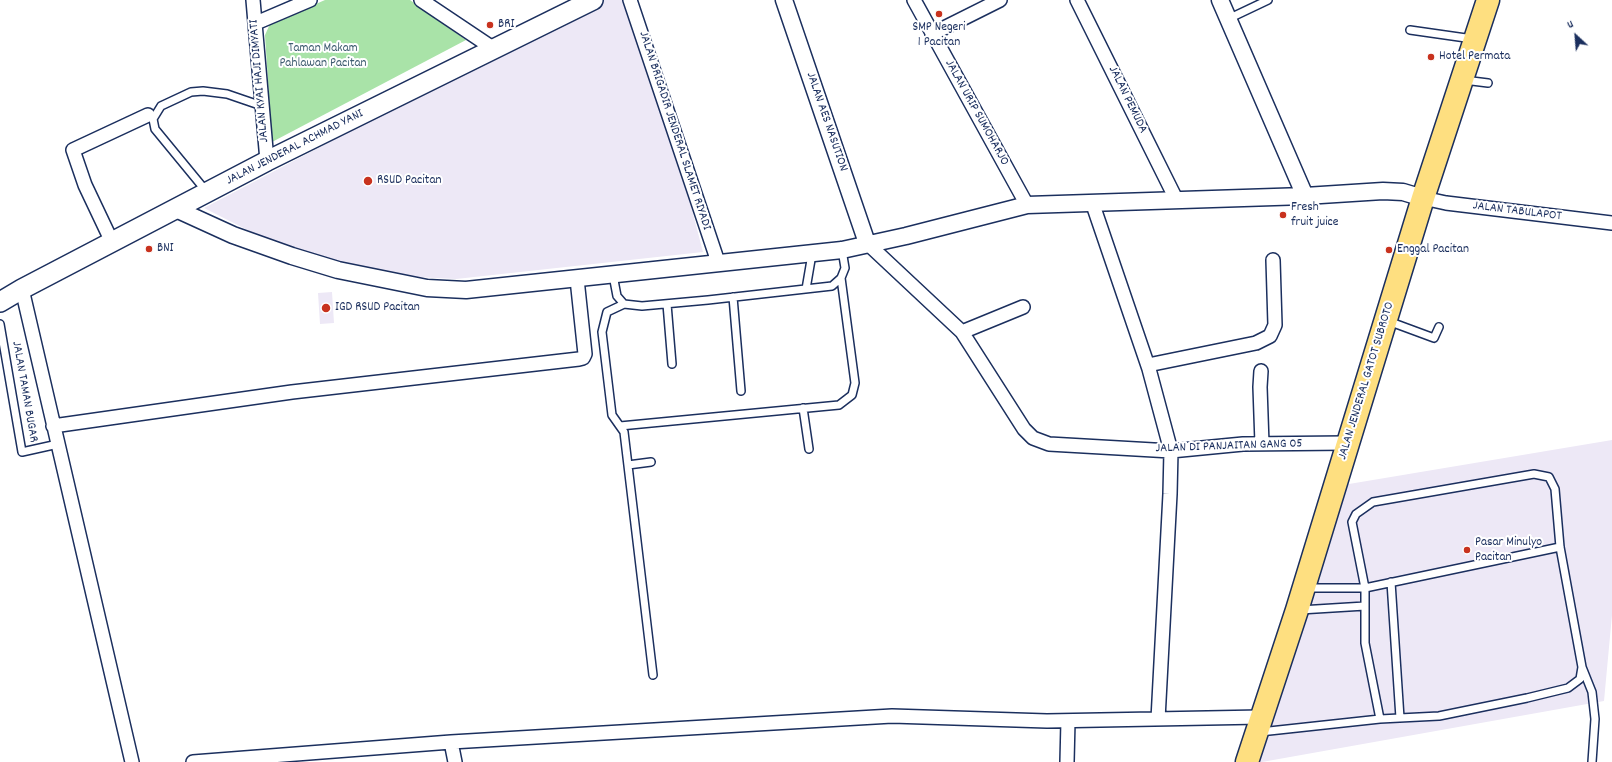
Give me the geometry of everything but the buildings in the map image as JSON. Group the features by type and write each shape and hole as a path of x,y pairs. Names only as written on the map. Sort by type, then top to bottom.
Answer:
{"highway":[{"name":"JALAN JENDERAL GATOT SUBROTO","path":"1247,762 1297,610 1423,198 1488,0"}],"main road":[{"name":"JALAN JENDERAL ACHMAD YANI","path":"0,302 22,289 267,161 593,0"}],"street":[{"name":"JALAN KYAI HAJI DIMYATI","path":"254,0 267,161"},
{"path":"256,24 310,0"},
{"path":"421,0 494,49"},
{"name":"JALAN BRIGADIR JENDERAL SLAMET RIYADI","path":"630,0 718,262"},
{"name":"JALAN AES NASUTION","path":"784,0 867,243"},
{"name":"JALAN URIP SUMOHARJO","path":"914,0 1027,205"},
{"path":"932,34 1000,0"},
{"name":"JALAN PEMUDA","path":"1077,0 1176,199"},
{"path":"1220,0 1305,196"},
{"path":"112,242 85,185 73,150 148,116"},
{"path":"176,209 233,235 292,256 338,270 389,282 427,288 466,290 842,250 867,243 906,236 1027,205 1305,196 1383,191 1403,192 1423,198"},
{"name":"JALAN TABULAPOT","path":"1423,198 1446,203 1612,223"},
{"path":"1092,202 1148,365 1171,451 1158,719"},
{"name":"JALAN DI PANJAITAN GANG 05","path":"867,243 962,332 1024,429 1033,438 1049,444 1171,451 1262,444 1347,443"},
{"path":"1148,365 1256,343 1270,336 1275,324 1273,260"},
{"path":"53,426 292,392 579,360 584,358 585,354 577,279"},
{"path":"22,289 132,762"},
{"path":"962,332 1023,307"},
{"path":"1261,371 1260,387 1262,444"},
{"path":"193,762 451,742 892,716 1068,721 1158,719 1258,725"},
{"path":"1067,762 1068,721"},
{"path":"451,742 455,762"}],"lane":[{"path":"1228,19 1268,0"},
{"path":"1410,30 1475,39"},
{"path":"1462,80 1488,82"},
{"path":"208,193 156,129 153,118 161,106 191,92 203,91 228,94 262,106"},
{"path":"653,675 624,432 612,415 602,332 607,312 624,304 642,306 667,304 832,286 841,278 845,268 842,250"},
{"path":"806,289 812,253"},
{"path":"613,274 617,296 624,304"},
{"path":"620,426 839,405 852,395 855,383 841,278"},
{"path":"733,297 741,391"},
{"path":"667,304 672,364"},
{"path":"1385,320 1434,338 1439,327"},
{"name":"JALAN TAMAN BUGAR","path":"0,324 22,452 58,444"},
{"path":"803,408 809,449"},
{"path":"628,465 651,462"},
{"path":"1380,719 1365,643 1366,588 1352,522 1356,514 1373,502 1534,474 1541,475 1549,477 1554,489 1560,547 1582,667 1592,692 1595,719 1592,762"},
{"path":"1303,588 1366,588 1560,547"},
{"path":"1391,582 1400,718"},
{"path":"1297,610 1365,606"},
{"path":"1258,725 1438,716 1568,688 1580,678 1582,667"}],"shaded area":[{"path":"600,0 622,0 686,187 703,252 456,279 375,275 293,253 204,208"},
{"name":"IGD RSUD Pacitan","path":"332,292 334,323 320,324 318,293"},
{"name":"Pasar Minulyo Pacitan","path":"1612,440 1612,615 1604,701 1262,762 1253,762 1343,485"}],"green space":[{"name":"Taman Makam Pahlawan Pacitan","path":"325,0 410,0 466,40 272,142 265,35 270,24"}],"place":[{"name":"SMP Negeri 1 Pacitan","path":"939,14"},
{"name":"BRI","path":"490,25"},
{"name":"Hotel Permata","path":"1431,57"},
{"name":"RSUD Pacitan","path":"368,181"},
{"name":"Fresh fruit juice","path":"1283,215"},
{"name":"BNI","path":"149,249"},
{"name":"Enggal Pacitan","path":"1389,250"},
{"name":"IGD RSUD Pacitan","path":"326,308"},
{"name":"Pasar Minulyo Pacitan","path":"1467,550"}]}
